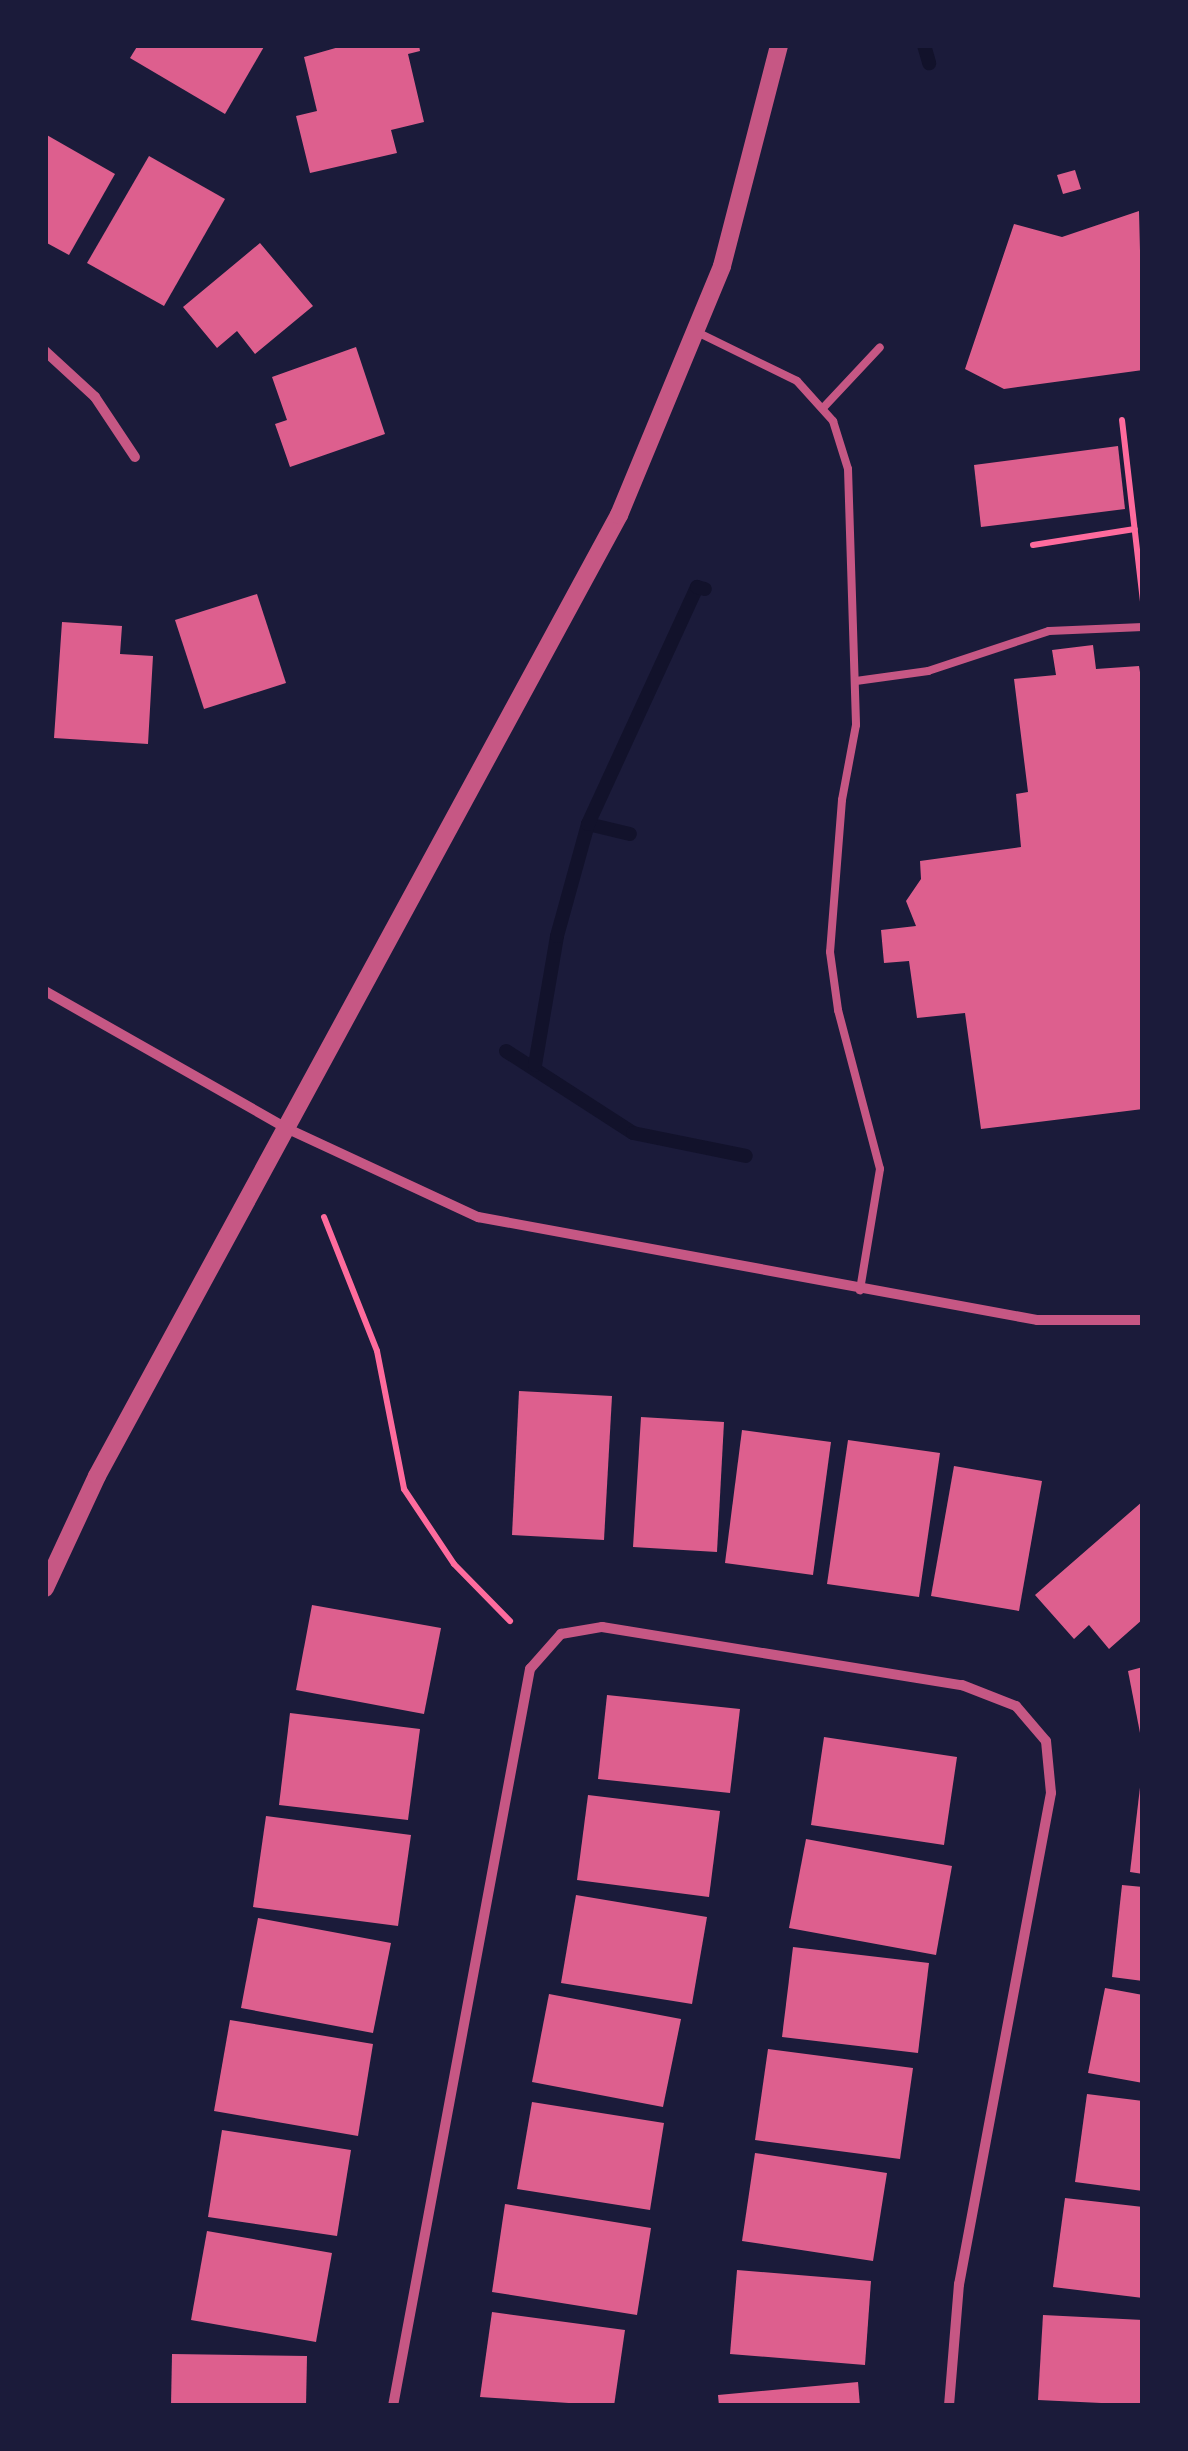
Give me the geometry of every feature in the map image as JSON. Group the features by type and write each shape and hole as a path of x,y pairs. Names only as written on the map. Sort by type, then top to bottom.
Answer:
{"street":[{"path":"45,1588 98,1476 619,516 700,333 779,45"},
{"path":"45,352 94,397 135,457"},
{"path":"45,991 286,1128 478,1217 1037,1320 1143,1320"},
{"path":"393,2406 530,1668 561,1634 602,1627 962,1685 1016,1706 1046,1741 1051,1793 959,2284 949,2406"}],"lane":[{"path":"700,333 797,381 823,408 844,440 856,681 830,952 838,1010 880,1169 860,1290"},
{"path":"823,408 880,348"},
{"path":"856,681 928,671 1048,631 1143,627"}],"path":[{"path":"1122,420 1143,604"},
{"path":"1033,545 1135,530"},
{"path":"324,1217 377,1351 404,1489 454,1564 510,1621"}],"building":[{"path":"138,45 265,45 225,114 130,58"},
{"path":"346,45 419,45 420,51 408,54 424,122 391,130 397,153 310,173 296,116 317,111 304,57"},
{"path":"45,134 115,174 69,255 45,242"},
{"path":"149,156 225,199 164,306 87,263"},
{"path":"1075,170 1081,189 1063,194 1057,175"},
{"path":"1139,211 1143,370 1004,389 965,369 1014,224 1062,237"},
{"path":"260,243 313,306 255,354 237,331 217,348 183,307"},
{"path":"356,347 385,434 290,467 275,424 287,420 272,377"},
{"path":"1118,446 1125,509 981,527 974,465"},
{"path":"257,594 286,683 204,709 175,620"},
{"path":"62,622 122,626 120,654 153,656 148,744 54,738"},
{"path":"1093,645 1096,669 1139,666 1143,691 1143,1109 981,1129 965,1013 917,1018 909,961 884,963 881,930 916,926 906,901 921,879 920,861 1021,847 1016,794 1028,792 1014,679 1056,675 1052,650"},
{"path":"519,1391 612,1396 604,1540 512,1535"},
{"path":"641,1417 724,1422 717,1552 633,1547"},
{"path":"742,1430 831,1442 813,1575 725,1563"},
{"path":"848,1440 940,1453 919,1597 827,1584"},
{"path":"954,1466 1042,1481 1019,1611 931,1596"},
{"path":"1143,1501 1143,1619 1109,1649 1089,1625 1074,1639 1035,1595"},
{"path":"312,1605 441,1628 424,1714 296,1690"},
{"path":"1143,1667 1143,1738 1141,1738 1128,1671"},
{"path":"607,1695 740,1709 730,1793 598,1779"},
{"path":"290,1713 420,1729 408,1820 279,1805"},
{"path":"824,1737 957,1757 944,1845 811,1825"},
{"path":"1143,1779 1143,1874 1130,1872"},
{"path":"588,1795 720,1811 709,1897 577,1880"},
{"path":"266,1816 411,1835 398,1926 253,1907"},
{"path":"806,1839 952,1866 936,1955 789,1928"},
{"path":"1122,1885 1143,1887 1143,1981 1112,1977"},
{"path":"576,1895 707,1917 692,2004 561,1983"},
{"path":"258,1918 391,1943 373,2033 241,2008"},
{"path":"793,1947 929,1963 918,2053 782,2037"},
{"path":"1105,1988 1143,1995 1143,2083 1088,2073"},
{"path":"549,1994 681,2019 663,2107 532,2082"},
{"path":"230,2020 373,2044 358,2136 214,2111"},
{"path":"768,2049 913,2068 900,2159 755,2140"},
{"path":"1087,2094 1143,2101 1143,2191 1075,2182"},
{"path":"532,2102 664,2123 650,2210 517,2189"},
{"path":"222,2130 351,2150 337,2236 208,2217"},
{"path":"755,2153 887,2173 873,2261 742,2241"},
{"path":"1065,2198 1143,2207 1143,2298 1053,2287"},
{"path":"505,2204 651,2228 637,2315 492,2292"},
{"path":"207,2231 332,2253 316,2342 191,2320"},
{"path":"737,2270 871,2281 865,2365 730,2354"},
{"path":"492,2312 625,2330 614,2406 480,2397"},
{"path":"1043,2315 1143,2320 1143,2405 1038,2400"},
{"path":"172,2354 307,2356 306,2406 171,2406"},
{"path":"858,2382 860,2406 719,2406 718,2395"}],"waterway":[{"path":"924,45 929,63"},
{"path":"535,1065 557,936 588,824 697,587 705,589"},
{"path":"588,824 630,834"},
{"path":"506,1051 633,1133 746,1156"}]}
